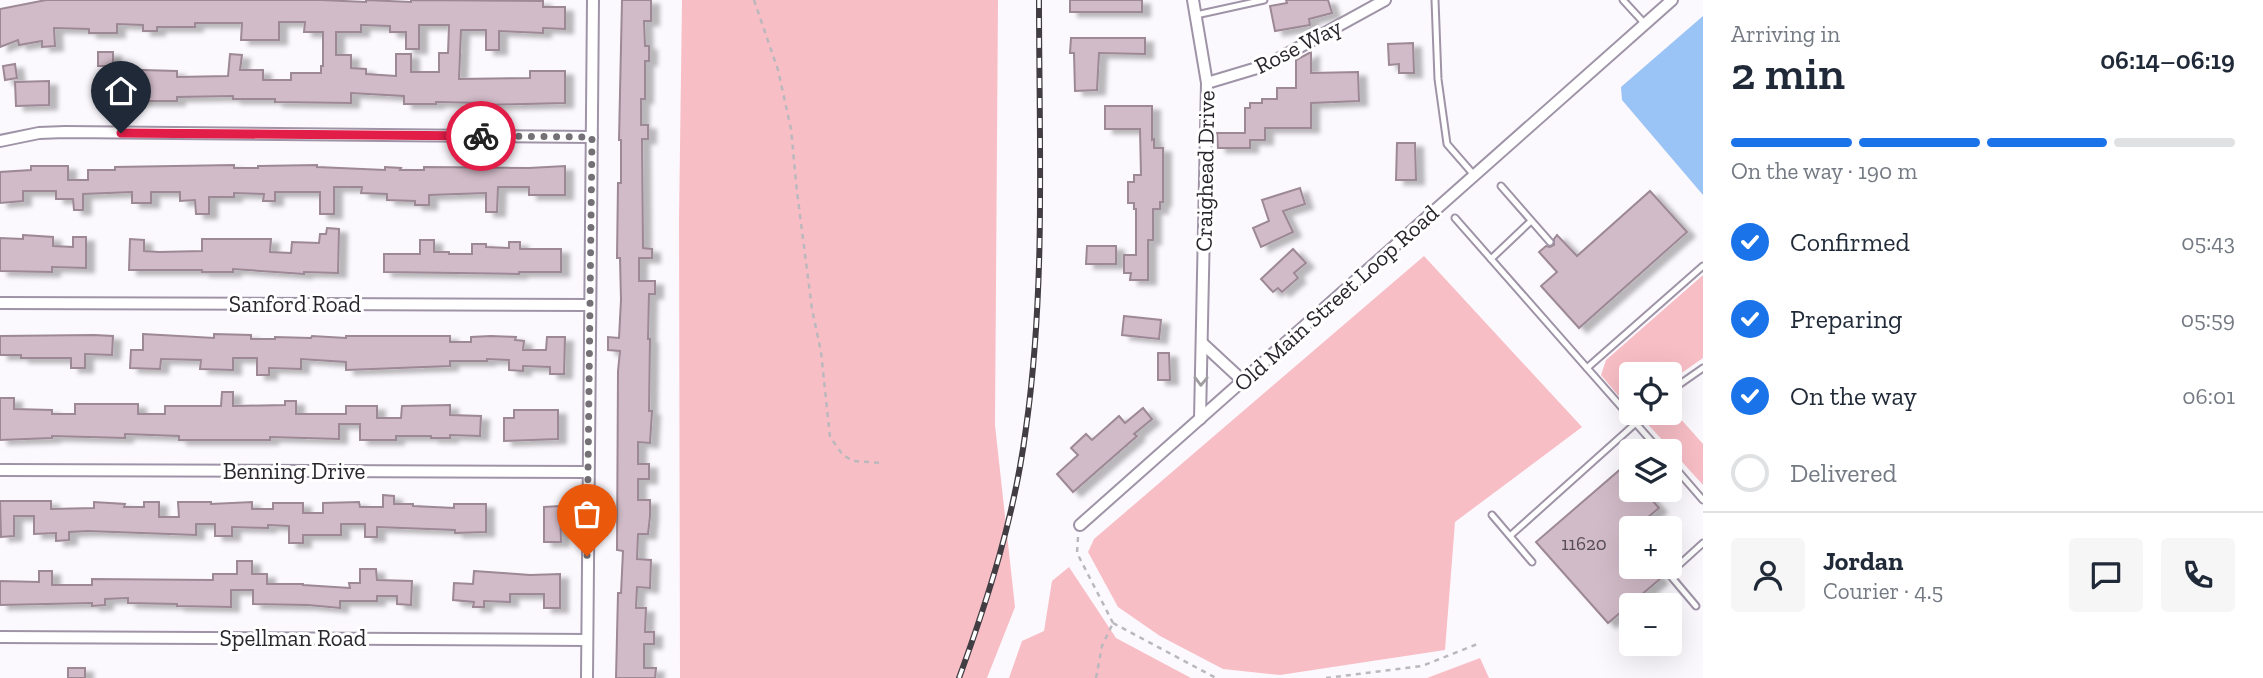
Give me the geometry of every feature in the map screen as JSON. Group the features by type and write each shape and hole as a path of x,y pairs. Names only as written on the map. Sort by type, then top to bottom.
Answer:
{"street":[{"path":"587,678 593,0"},
{"name":"Craighead Drive","path":"1193,0 1207,83 1200,419"},
{"name":"Rose Way","path":"1207,83 1267,65 1385,0"},
{"name":"Old Main Street Loop Road","path":"1080,525 1672,0"},
{"path":"0,141 38,133 65,132 592,137"},
{"name":"Sanford Road","path":"0,303 590,305"},
{"path":"1202,343 1243,381"},
{"name":"Benning Drive","path":"0,470 588,472"},
{"name":"Spellman Road","path":"0,637 587,640"}],"lane":[{"path":"1196,15 1264,0"},
{"path":"1435,0 1438,79 1447,144 1474,176"},
{"path":"1623,0 1645,24"},
{"path":"1501,186 1550,242"},
{"path":"1455,218 1619,405"},
{"path":"1491,259 1531,221"},
{"path":"1587,368 1703,266"},
{"path":"1682,383 1703,368"},
{"path":"1511,536 1629,425"},
{"path":"1637,425 1649,439"},
{"path":"1682,476 1703,500"},
{"path":"1492,515 1532,562"},
{"path":"1682,562 1703,543"},
{"path":"1673,579 1696,606"}],"path":[{"path":"754,0 778,70 792,129 797,192 812,309 821,352 830,437 844,455 853,461 882,463"},
{"path":"1080,525 1077,553 1113,623 1216,678"},
{"path":"1096,678 1102,646 1113,623"},
{"path":"1326,678 1422,666 1480,643"}],"shaded area":[{"path":"682,0 998,0 995,425 1015,607 987,678 680,678 679,220"},
{"path":"1424,256 1582,427 1455,522 1445,650 1280,675 1223,669 1160,636 1118,607 1088,552 1094,539"},
{"path":"1703,275 1703,358 1682,373 1682,362 1619,362 1619,396 1601,375 1606,360"},
{"path":"1682,420 1703,444 1703,485 1682,462 1682,439 1661,439 1649,425 1682,425"},
{"path":"1069,567 1116,638 1191,678 1009,678 1022,641 1044,631 1052,581"},
{"path":"1480,658 1489,678 1427,678"}],"water":[{"path":"1703,16 1703,195 1622,100 1621,87"}],"building":[{"path":"46,0 543,1 543,7 565,7 565,29 543,28 543,33 499,31 499,50 486,50 486,30 461,30 459,79 530,78 530,71 565,71 565,103 404,104 404,96 351,93 351,103 275,102 275,99 233,99 233,96 177,97 177,101 105,101 107,69 177,71 177,77 228,76 230,54 242,55 240,70 263,70 263,80 291,80 291,73 321,73 323,32 304,32 305,22 279,22 279,40 241,40 242,23 195,23 195,27 157,27 157,31 143,31 143,25 117,24 117,33 89,33 89,29 54,28 55,46 42,47 42,41 19,45 18,40 0,47 0,9","holes":["361,25 390,26 390,32 406,32 406,49 419,49 419,25 449,25 448,53 439,53 439,72 411,72 411,54 396,54 396,76 366,74 366,69 351,68 351,55 336,55 336,32 361,32"]},
{"path":"622,0 651,0 651,21 644,21 645,46 649,46 649,61 645,61 645,99 641,99 641,125 648,125 648,139 642,139 643,248 652,249 652,258 639,258 639,281 655,281 655,294 649,294 649,411 652,411 650,443 638,442 638,464 649,464 649,479 638,479 638,500 650,500 650,516 648,534 638,534 637,559 651,560 650,588 637,587 636,608 646,608 645,632 654,632 654,644 644,644 644,668 656,668 655,678 616,678 618,593 621,593 623,551 617,550 620,351 608,350 608,337 619,338 621,300 620,258 617,258 618,183 621,183 619,140"},
{"path":"1070,0 1142,0 1142,12 1070,12"},
{"path":"1286,0 1328,0 1332,13 1309,19 1310,25 1275,31 1270,6 1287,3"},
{"path":"1071,38 1145,38 1145,54 1099,53 1097,90 1075,91 1074,53 1070,53"},
{"path":"1413,43 1414,73 1399,73 1399,64 1389,65 1388,44"},
{"path":"98,52 113,52 113,66 98,66"},
{"path":"1311,52 1311,73 1358,72 1359,101 1311,103 1311,128 1265,128 1265,140 1250,140 1250,148 1218,148 1217,133 1245,133 1245,108 1250,108 1250,103 1262,103 1262,99 1277,99 1277,88 1296,88 1296,60"},
{"path":"15,64 17,78 5,80 3,66"},
{"path":"49,81 49,105 16,106 15,82"},
{"path":"1105,106 1152,106 1154,148 1163,148 1163,202 1160,202 1160,209 1153,209 1153,240 1148,240 1148,280 1130,280 1131,273 1124,273 1124,255 1136,255 1136,209 1134,203 1128,203 1128,182 1134,182 1134,175 1141,175 1140,129 1105,129"},
{"path":"1397,143 1415,143 1416,180 1396,180"},
{"path":"234,165 234,168 317,165 385,170 385,167 424,170 424,167 565,166 565,195 529,195 529,187 498,187 497,212 486,212 486,193 429,195 429,205 415,205 415,201 387,200 387,194 361,193 362,187 334,187 334,214 320,214 320,192 275,192 275,201 263,201 264,194 234,193 234,197 209,197 209,214 196,214 195,200 180,201 180,192 151,192 151,203 132,203 132,192 83,194 83,210 74,210 73,199 56,199 56,191 23,191 23,201 0,203 0,172 31,170 31,166 68,166 68,180 88,180 88,170 115,170 115,167"},
{"path":"1300,188 1305,204 1283,211 1293,232 1261,247 1253,228 1269,221 1262,200"},
{"path":"1650,191 1687,232 1579,328 1541,286 1557,272 1539,252 1546,246 1554,245 1557,235 1577,256"},
{"path":"327,228 339,229 338,273 304,274 233,269 233,272 129,270 130,239 144,240 144,251 159,252 202,251 202,239 271,239 270,252 291,253 292,242 319,243 320,234 326,234"},
{"path":"23,235 53,237 53,246 73,247 73,237 86,237 86,268 52,267 52,272 0,271 0,238 23,239"},
{"path":"420,240 434,240 434,252 449,254 472,254 472,244 509,248 509,242 520,242 520,249 561,249 561,272 384,272 384,254 420,254"},
{"path":"1087,246 1116,246 1116,264 1086,264"},
{"path":"1293,249 1306,263 1294,273 1298,278 1282,292 1278,288 1273,292 1261,279"},
{"path":"1124,316 1161,320 1159,339 1122,335"},
{"path":"143,334 214,338 214,334 251,335 251,339 450,336 450,342 471,342 471,337 516,337 515,340 524,341 523,350 546,350 547,337 565,337 564,374 550,374 550,367 523,366 523,371 509,370 509,360 487,359 450,361 450,366 346,370 346,362 301,359 301,369 269,368 269,375 257,375 257,358 233,358 233,370 200,369 201,360 161,359 160,369 130,368 131,350 143,350"},
{"path":"0,336 113,336 112,355 85,354 85,368 71,368 71,358 21,358 21,355 0,355"},
{"path":"1158,353 1169,353 1170,380 1158,380"},
{"path":"222,392 233,392 233,406 285,405 285,401 296,401 296,414 346,414 346,406 377,406 377,418 401,418 402,406 450,405 450,415 481,416 480,436 396,436 396,440 360,440 360,424 339,424 339,439 270,437 270,440 179,440 179,436 125,434 125,438 52,436 0,440 0,398 14,398 14,409 52,410 52,414 75,414 75,404 138,404 138,414 165,414 165,406 221,406"},
{"path":"1143,408 1152,419 1134,434 1137,436 1073,492 1057,474 1078,455 1071,448 1086,434 1092,440 1119,416 1125,423"},
{"path":"514,410 558,410 558,439 504,441 504,418 514,418"},
{"path":"1619,470 1619,502 1654,502 1659,508 1649,516 1619,516 1619,579 1660,579 1643,593 1619,593 1619,614 1608,623 1536,542"},
{"path":"383,495 394,496 394,504 413,506 454,508 454,504 486,504 486,532 455,533 455,530 377,527 377,537 365,537 365,524 341,524 341,535 303,535 303,543 289,543 289,526 232,527 232,536 215,536 215,524 196,524 196,535 88,531 69,532 69,540 56,541 56,533 34,534 34,516 14,516 14,536 1,537 0,501 51,501 51,509 94,508 94,502 144,507 144,502 159,502 159,517 179,517 178,502 252,502 252,509 273,509 273,503 303,503 303,513 323,513 323,503 359,502 360,507 383,507"},
{"path":"560,506 561,542 544,542 544,507"},
{"path":"237,561 252,561 252,574 267,574 267,584 350,588 349,583 360,583 360,569 376,569 377,580 412,581 411,605 397,604 397,596 377,596 377,601 340,601 340,608 253,604 253,590 231,590 231,607 128,603 128,598 105,599 105,605 92,606 92,603 0,605 0,581 39,582 39,571 52,571 52,585 92,585 92,579 213,580 213,574 237,574"},
{"path":"474,571 560,574 560,608 544,608 544,594 510,594 510,602 484,601 484,607 473,607 474,602 453,600 454,583 473,584"},
{"path":"68,668 85,668 85,678 68,678"}],"railway":[{"path":"959,678 981,616 1008,523 1026,428 1039,268 1039,0"}],"way so far":[{"path":"481,136 592,137 587,556"}],"route":[{"path":"121,133 481,136"}]}
